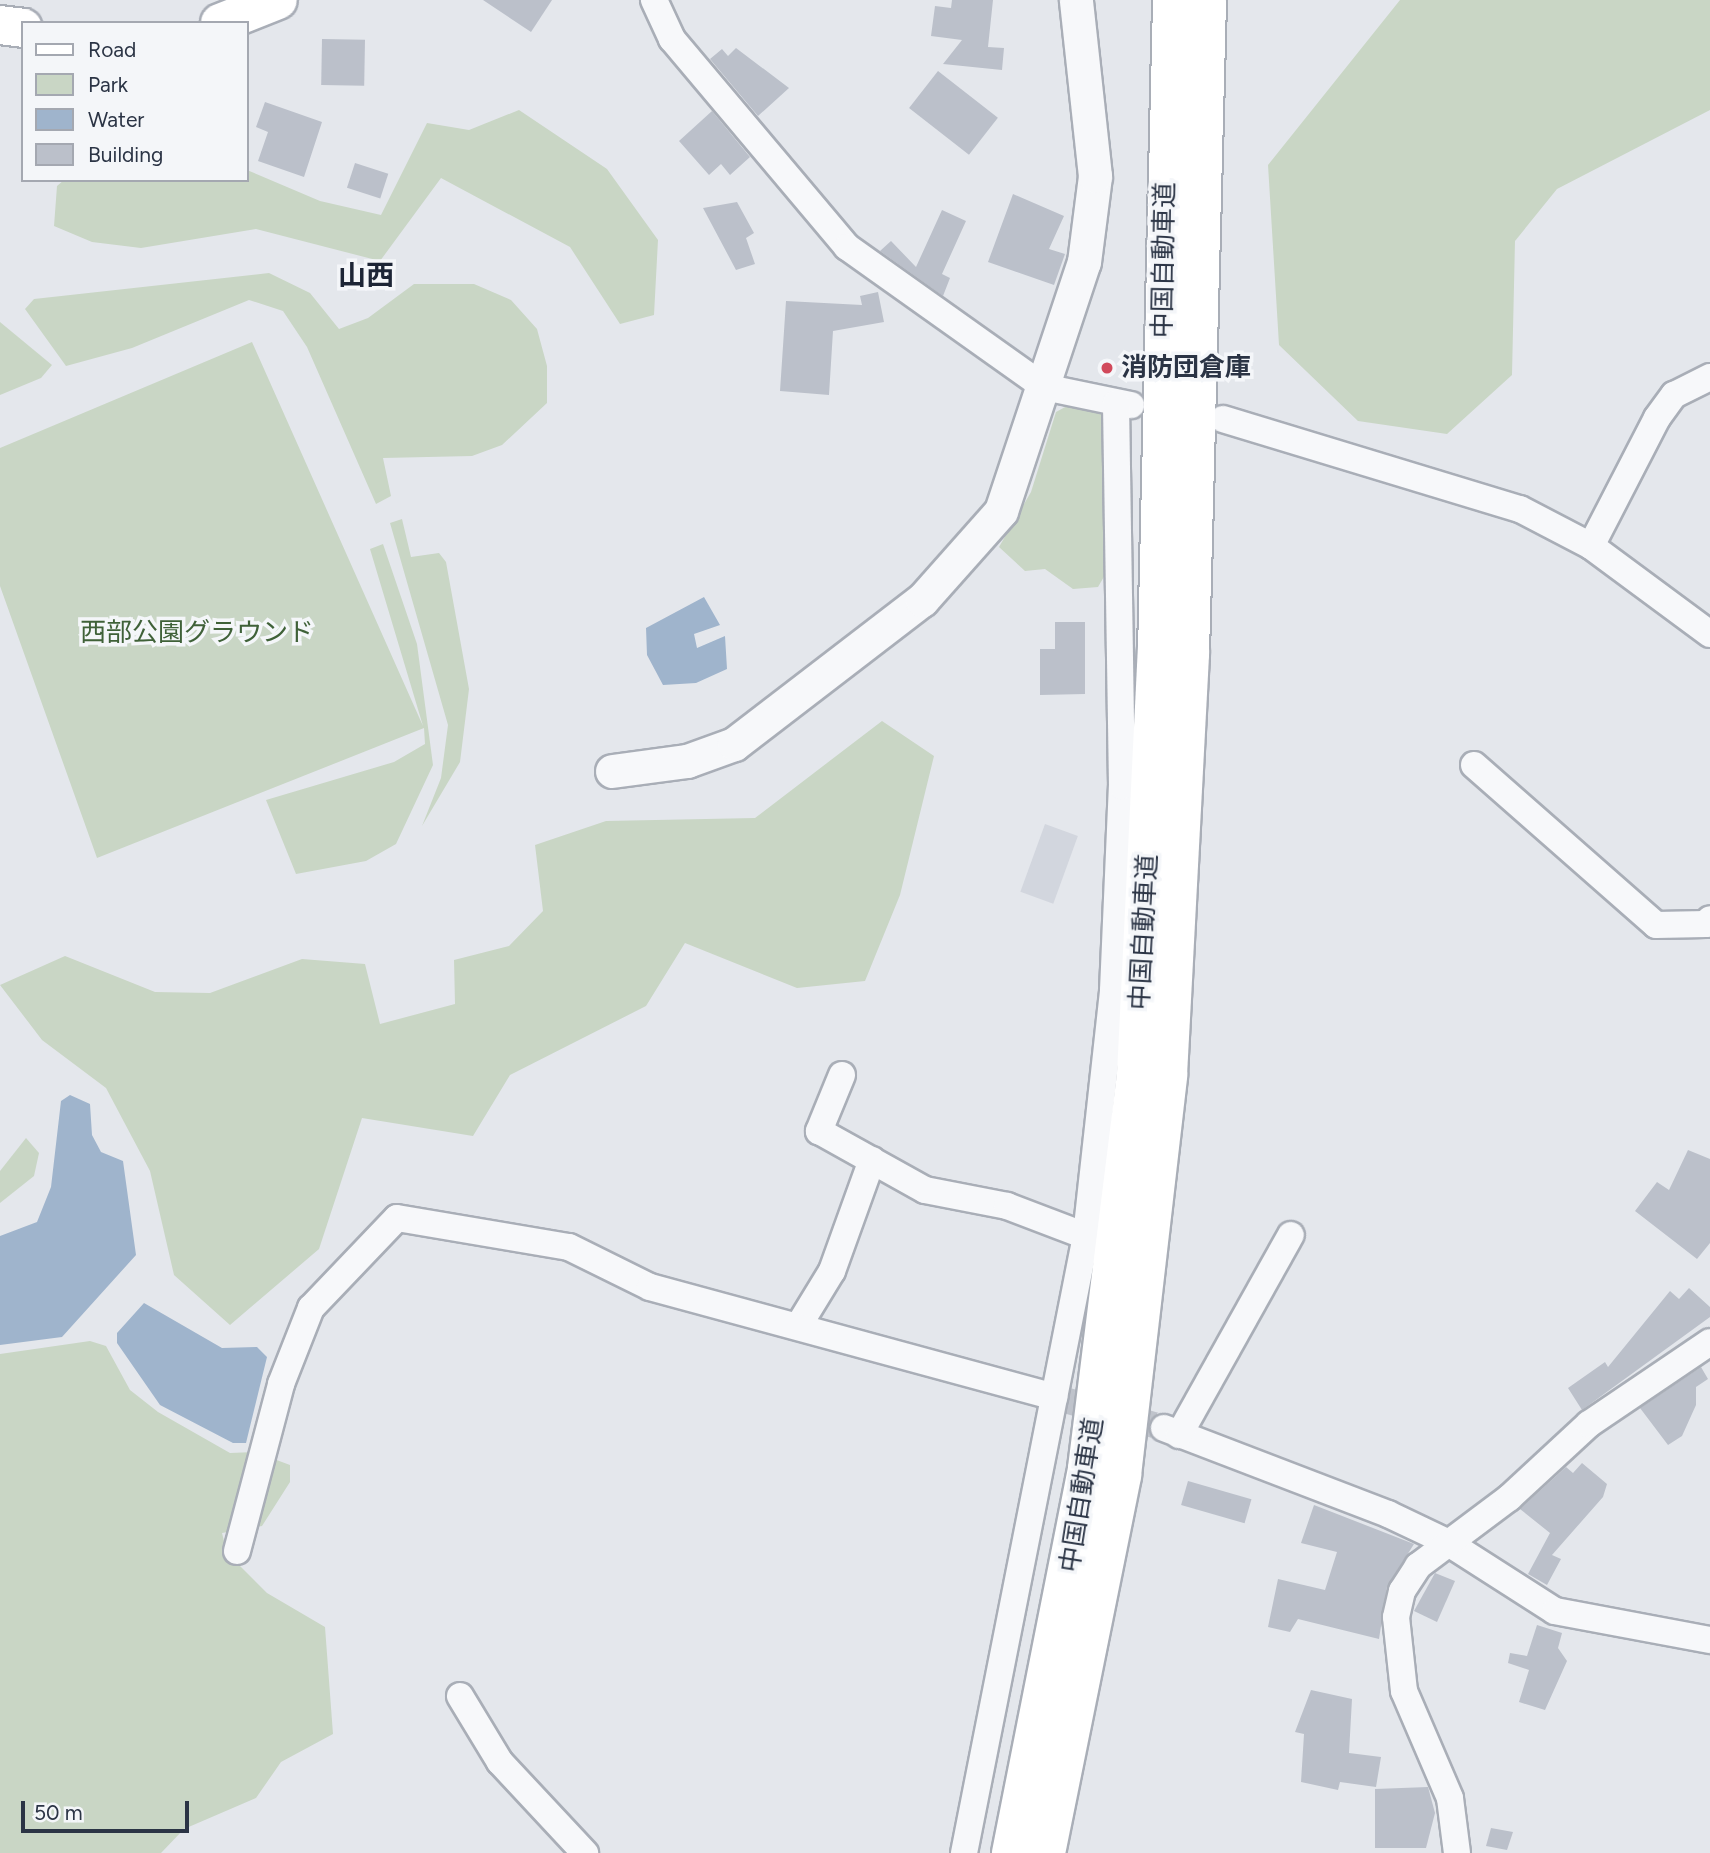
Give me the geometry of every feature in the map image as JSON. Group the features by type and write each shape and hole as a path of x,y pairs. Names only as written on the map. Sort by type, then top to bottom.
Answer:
{"main road":[{"path":"225,21 278,0"},
{"name":"中国自動車道","path":"1011,1853 1087,1468 1136,1075 1157,653 1172,0"},
{"name":"中国自動車道","path":"1046,1853 1122,1475 1168,1075 1190,654 1207,0"},
{"path":"0,25 21,28"}],"street":[{"path":"654,0 672,39 847,247 1044,387 1124,404 1122,786 1113,990 1086,1236 964,1853"},
{"path":"612,771 687,761 734,744 922,600 1001,511 1084,262 1095,176 1076,0"},
{"path":"1591,546 1657,418 1674,395 1710,377"},
{"path":"1223,419 1520,509 1591,546 1710,634"},
{"path":"1474,765 1656,925 1709,923"},
{"path":"842,1075 819,1131 925,1190 1007,1206 1086,1236"},
{"path":"799,1325 832,1271 872,1160"},
{"path":"237,1551 281,1384 311,1308 397,1218 569,1247 650,1287 799,1325 1054,1397"},
{"path":"1291,1235 1172,1432 1447,1542 1555,1612 1710,1640"},
{"path":"1457,1853 1450,1798 1404,1691 1396,1618 1402,1591 1418,1566 1509,1498 1589,1423 1710,1342"},
{"path":"460,1696 508,1773 585,1853"}],"shaded area":[{"path":"1045,824 1078,836 1053,904 1020,892"}],"green space":[{"path":"1400,0 1710,0 1710,110 1557,189 1515,241 1512,375 1447,434 1358,421 1279,345 1268,165"},
{"path":"519,110 607,169 658,240 654,315 620,324 570,247 441,178 380,261 256,229 141,248 92,242 54,226 57,186 62,182 248,182 248,170 320,201 381,215 427,123 469,130"},
{"path":"269,273 310,293 339,329 368,318 414,284 474,284 511,300 537,329 547,366 547,403 502,445 472,456 383,458 391,496 376,504 307,347 283,311 249,300 132,348 66,366 25,309 34,299"},
{"path":"0,322 52,365 41,378 0,395"},
{"name":"西部公園グラウンド","path":"252,342 423,726 370,549 383,544 417,644 433,765 396,844 366,861 296,874 266,800 394,762 425,744 424,728 97,858 0,586 0,448"},
{"path":"1067,406 1099,409 1106,417 1105,575 1098,587 1073,589 1045,569 1025,571 999,547 1031,492 1056,412"},
{"path":"402,519 411,557 439,553 446,562 469,689 460,762 422,826 441,778 448,725 390,523"},
{"path":"882,721 934,756 900,895 865,981 797,988 685,943 646,1006 510,1075 473,1136 362,1118 319,1249 230,1325 174,1275 150,1171 106,1088 42,1040 0,985 65,956 155,992 210,993 302,959 365,964 380,1024 455,1004 454,960 509,946 543,911 535,845 606,821 755,818"},
{"path":"26,1138 39,1153 34,1176 0,1203 0,1171"},
{"path":"90,1341 106,1346 130,1390 158,1412 230,1453 255,1452 290,1465 290,1482 262,1526 222,1533 227,1553 267,1593 325,1627 333,1734 281,1762 256,1798 184,1829 161,1853 0,1853 0,1354"}],"water":[{"path":"704,597 720,625 694,634 697,648 725,636 727,669 696,683 663,685 647,655 646,628"},
{"path":"70,1095 90,1104 92,1135 101,1152 123,1161 136,1255 62,1337 0,1345 0,1236 37,1222 51,1187 61,1101"},
{"path":"144,1303 222,1348 257,1347 267,1357 246,1443 233,1443 160,1405 117,1343 117,1333"}],"building":[{"path":"483,0 552,0 531,32"},
{"path":"952,0 993,0 988,47 1004,48 1002,70 943,64 962,40 931,36 935,6 951,8"},
{"path":"322,39 365,40 364,86 321,85"},
{"path":"736,48 789,88 758,116 710,59 722,49 728,56"},
{"path":"938,71 998,118 969,155 909,108"},
{"path":"265,102 322,122 304,177 258,161 268,132 256,127"},
{"path":"712,111 750,157 730,175 721,164 709,175 679,141"},
{"path":"355,163 388,174 380,199 347,188"},
{"path":"1013,194 1064,216 1049,249 1065,254 1054,285 988,262"},
{"path":"737,202 754,233 746,238 755,264 736,270 703,208"},
{"path":"942,210 966,221 942,274 950,278 943,296 880,251 891,241 916,267"},
{"path":"878,292 884,322 833,331 829,395 780,391 786,301 862,305 860,296"},
{"path":"1055,622 1085,622 1085,694 1040,695 1040,649 1055,649"},
{"path":"1688,1150 1710,1159 1710,1243 1697,1259 1635,1211 1657,1182 1669,1190"},
{"path":"1689,1288 1710,1307 1710,1317 1582,1410 1568,1388 1605,1362 1608,1367 1670,1291 1679,1299"},
{"path":"1701,1367 1708,1379 1696,1387 1696,1405 1682,1436 1668,1445 1640,1408"},
{"path":"1582,1463 1607,1484 1603,1497 1552,1555 1561,1559 1547,1585 1528,1574 1550,1533 1520,1509 1566,1467 1573,1473"},
{"path":"1188,1481 1251,1499 1245,1523 1181,1505"},
{"path":"1314,1505 1414,1544 1387,1587 1379,1639 1298,1619 1290,1632 1268,1627 1278,1579 1325,1590 1337,1552 1301,1543"},
{"path":"1435,1573 1455,1581 1437,1622 1414,1611"},
{"path":"1537,1625 1562,1633 1558,1648 1567,1661 1545,1710 1519,1702 1529,1670 1508,1663 1510,1653 1527,1656"},
{"path":"1311,1690 1352,1699 1349,1753 1381,1757 1376,1787 1340,1782 1338,1790 1301,1782 1304,1734 1295,1732"},
{"path":"1428,1787 1435,1813 1426,1848 1375,1848 1375,1789"},
{"path":"1491,1828 1513,1832 1507,1850 1486,1846"}],"tunnel":[{"path":"1054,1397 1164,1428"}],"place":[{"name":"消防団倉庫","path":"1107,368"}],"district":[{"name":"山西","path":"366,275"}]}
